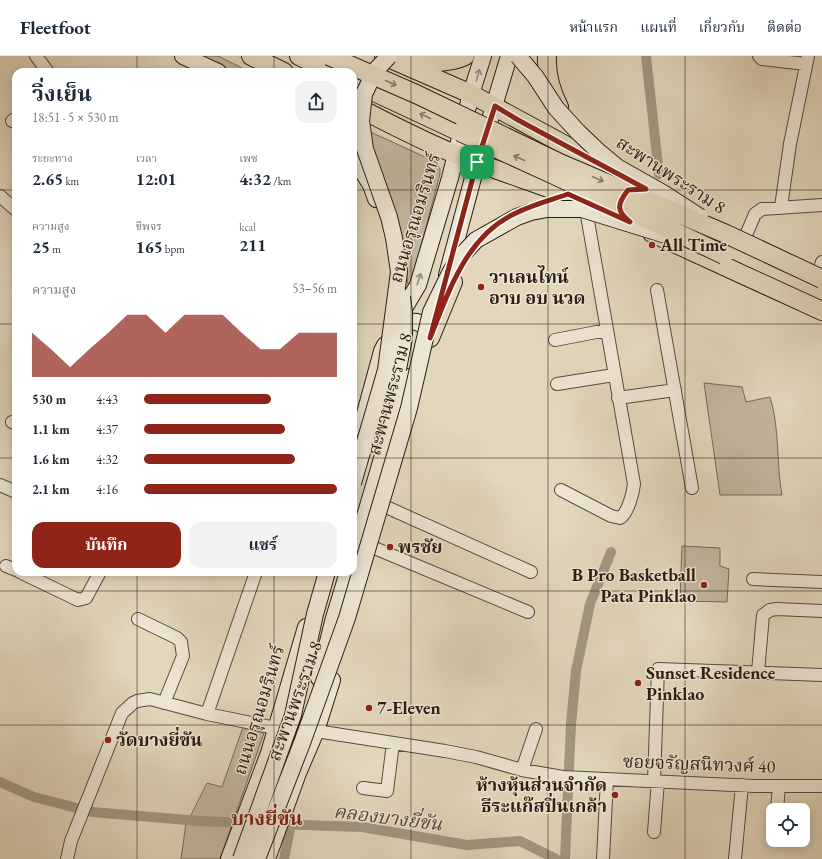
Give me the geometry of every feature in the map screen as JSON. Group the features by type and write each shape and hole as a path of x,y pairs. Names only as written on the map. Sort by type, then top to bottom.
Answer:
{"main road":[{"path":"183,56 209,68"},
{"path":"250,56 261,68"},
{"path":"250,56 276,68"},
{"path":"299,56 338,68"},
{"path":"386,60 432,62 454,60 465,56"},
{"name":"ถนนอรุณอมรินทร์","path":"357,442 382,351 393,328 418,285 483,56"},
{"path":"264,859 316,731 412,412 430,338 477,162 509,56"},
{"name":"สะพานพระราม 8","path":"518,56 535,76 556,108 599,152 617,167 663,193 726,234"},
{"path":"547,56 548,75 558,104 572,131 595,161"},
{"path":"386,60 471,94 646,189 821,270"},
{"name":"สะพานพระราม 8","path":"357,469 386,370 399,272 389,217 365,149 361,122 364,94 386,60"},
{"path":"357,75 430,101 562,164 726,234 821,270"},
{"path":"357,84 822,298"},
{"path":"357,107 423,141 455,155 568,194 822,310"},
{"path":"357,162 371,185 385,224 391,248 392,283 382,351"},
{"path":"630,222 623,217 619,209 621,198 628,190 646,189"},
{"path":"430,338 458,270 477,243 500,222 516,212 568,194"},
{"name":"สะพานพระราม 8","path":"264,859 302,743 347,618 409,408 431,312 451,271 462,255 476,240 502,224 531,212 558,208 582,209 724,254"},
{"path":"357,507 398,369 404,338 404,312 399,272"},
{"path":"357,543 408,370 418,340 431,312"},
{"path":"393,328 403,321 417,322 426,327 430,338"},
{"name":"ถนนอรุณอมรินทร์","path":"235,855 269,752 320,576"},
{"name":"สะพานพระราม 8","path":"235,855 293,715 315,614 326,576"},
{"path":"298,773 337,576"},
{"path":"269,752 289,711 346,576"}],"street":[{"path":"36,56 45,68"},
{"path":"759,56 762,59 807,60 790,144 781,207"},
{"path":"0,196 12,206"},
{"path":"561,490 616,518 620,518 623,516 632,496 634,484 584,201"},
{"path":"746,235 755,214 762,209 822,205"},
{"path":"657,290 692,488"},
{"path":"555,340 606,330"},
{"path":"557,384 614,375"},
{"path":"618,398 675,390"},
{"path":"0,485 12,490"},
{"path":"384,506 531,572"},
{"path":"372,547 528,612"},
{"path":"28,576 78,600 86,598 98,576"},
{"path":"207,714 255,576"},
{"path":"753,580 822,582"},
{"path":"758,672 763,615 770,610 777,609 822,611"},
{"path":"138,619 177,638 181,642 183,656 164,703"},
{"path":"654,832 658,669 822,675"},
{"path":"67,859 71,841 81,814 122,713 133,703 137,701 150,700 207,714 276,728"},
{"path":"522,770 536,729"},
{"name":"ซอยจรัญสนิทวงศ์ 40","path":"316,731 460,754 522,770 569,777 742,785 822,786"},
{"path":"363,788 387,791 393,743"},
{"path":"603,859 607,779"},
{"path":"735,859 742,785"},
{"path":"777,803 778,786"}],"shaded area":[{"path":"196,56 218,56 242,68 223,68"},
{"path":"357,126 436,162 440,169 440,174 409,291 402,248 381,182 357,152"},
{"path":"704,383 742,387 746,402 770,397 777,434 782,495 720,495"},
{"name":"B Pro Basketball Pata Pinklao","path":"682,546 720,548 720,566 729,569 727,602 680,601"},
{"path":"243,727 264,733 220,859 181,859 186,823 207,783 222,787"}],"waterway":[{"path":"646,56 659,174"},
{"path":"565,859 571,724 576,671 590,604 611,552"},
{"name":"คลองบางยี่ขัน","path":"0,782 34,797 92,812 199,821 248,823"},
{"name":"คลองบางยี่ขัน","path":"274,824 362,827 467,845 520,841 556,859"},
{"path":"284,859 291,824"}],"place":[{"name":"All Time","path":"652,245"},
{"name":"วาเลนไทน์ อาบ อบ นวด","path":"481,287"},
{"name":"พรชัย","path":"390,547"},
{"name":"B Pro Basketball Pata Pinklao","path":"704,585"},
{"name":"Sunset Residence Pinklao","path":"638,683"},
{"name":"7-Eleven","path":"369,708"},
{"name":"วัดบางยี่ขัน","path":"108,740"},
{"name":"ห้างหุ้นส่วนจำกัด ธีระแก๊สปิ่นเกล้า","path":"615,795"}],"district":[{"name":"บางยี่ขัน","path":"267,818"}],"route":[{"path":"495,106 646,189 637,188 628,190 621,198 619,209 623,217 630,222 568,194 516,212 500,222 477,243 458,270 430,338 452,256 477,162 495,106"}]}
